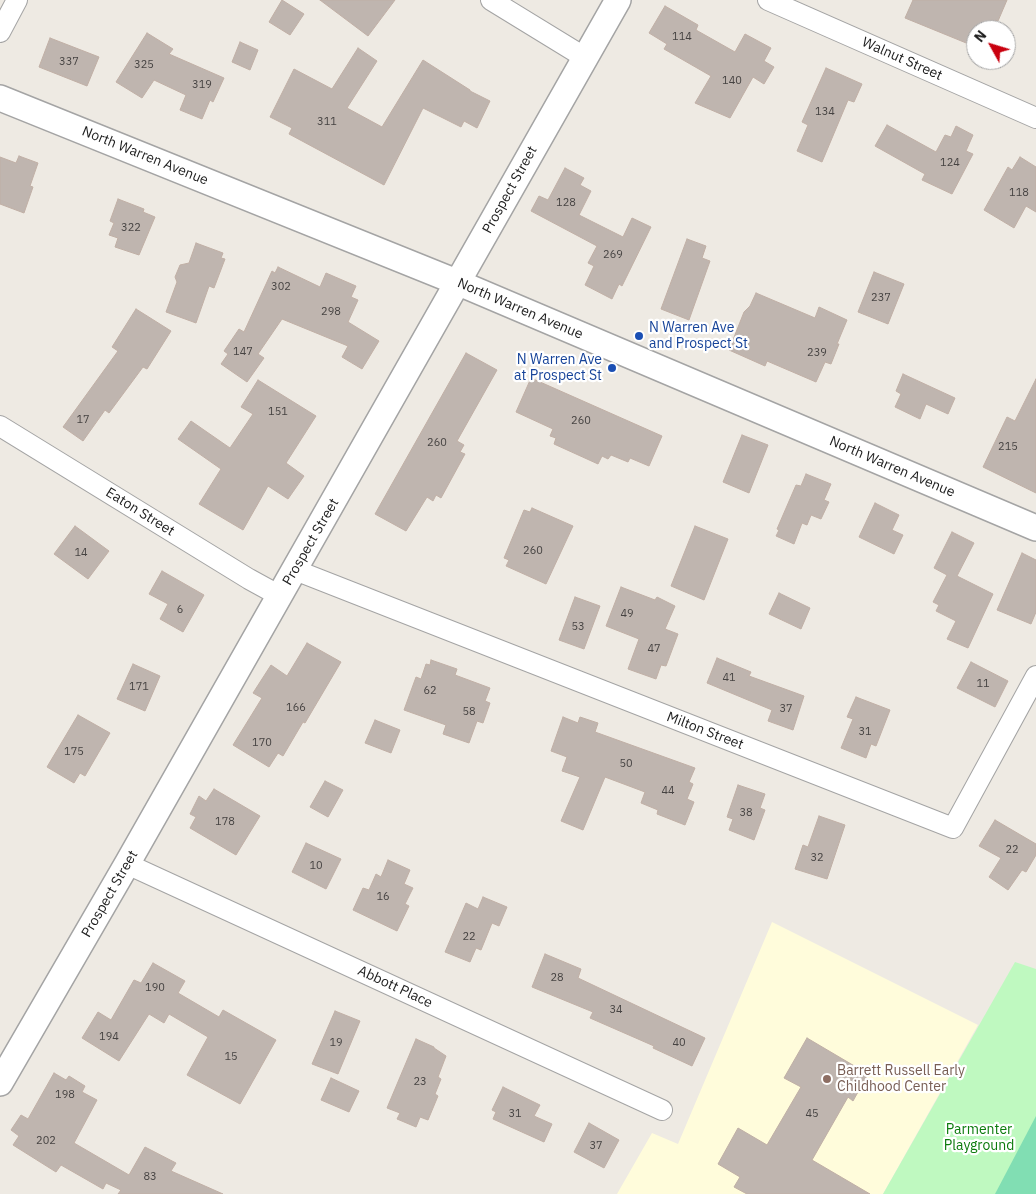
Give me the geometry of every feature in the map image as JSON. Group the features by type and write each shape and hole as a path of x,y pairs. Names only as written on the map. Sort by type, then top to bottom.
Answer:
{"street":[{"path":"0,32 17,0"},
{"path":"491,0 584,57"},
{"name":"Prospect Street","path":"0,1083 128,864 618,0"},
{"name":"Walnut Street","path":"768,0 1036,118"},
{"name":"North Warren Avenue","path":"0,98 458,283 1036,528"},
{"name":"Eaton Street","path":"0,426 249,579 280,596"},
{"name":"Milton Street","path":"295,570 953,828 1036,676"},
{"name":"Abbott Place","path":"128,864 662,1110"}],"shaded area":[{"name":"Barrett Russell Early Childhood Center","path":"772,922 978,1025 883,1194 617,1194 652,1133 678,1144"}],"green space":[{"name":"Parmenter Playground","path":"1015,962 1036,969 1036,1194 883,1194"},
{"path":"1036,1116 1036,1194 995,1194"}],"building":[{"path":"282,0 304,14 290,35 269,22"},
{"path":"320,0 395,0 368,36"},
{"path":"913,0 1007,0 998,20 966,20 966,43 905,18"},
{"path":"665,6 698,25 696,30 735,52 745,34 771,48 764,61 774,67 764,84 753,77 730,118 695,103 711,76 664,49 667,44 649,33"},
{"path":"147,33 173,49 169,54 224,78 213,102 210,100 202,119 180,110 186,95 154,80 142,98 116,82"},
{"path":"50,38 99,57 87,86 39,67"},
{"path":"240,42 258,50 250,70 232,62"},
{"path":"358,48 377,61 347,108 382,127 423,60 470,91 490,101 477,128 464,121 461,127 423,108 384,185 289,134 292,128 270,117 294,69 332,89"},
{"path":"826,68 862,84 854,102 848,100 822,162 797,151 808,125 802,122"},
{"path":"887,125 936,152 945,135 951,137 956,126 973,135 966,151 973,154 952,194 922,180 925,174 875,146"},
{"path":"19,156 38,163 30,186 33,187 24,213 0,204 0,157 16,163"},
{"path":"1020,157 1036,167 1036,212 1026,206 1014,228 984,210 1008,167 1012,170"},
{"path":"565,168 584,178 580,185 591,191 579,215 623,237 632,218 651,227 622,286 619,284 612,299 585,285 594,266 588,263 597,246 531,211 539,196 548,200"},
{"path":"118,199 144,209 143,212 155,217 139,255 115,247 118,238 109,235 114,223 110,221"},
{"path":"687,239 706,246 702,258 710,261 689,320 661,309"},
{"path":"196,243 223,253 221,258 225,259 214,288 209,286 196,323 166,312 177,282 175,277 180,265 189,263"},
{"path":"278,267 320,287 326,273 356,286 351,297 358,300 348,322 379,341 362,369 342,357 348,346 282,319 258,354 264,358 247,382 221,364 228,354 224,351 239,329 244,332 272,271 275,273"},
{"path":"874,272 904,284 888,324 858,312"},
{"path":"756,293 815,318 819,307 847,320 831,364 825,362 816,382 767,361 765,366 729,350 744,312 750,306"},
{"path":"136,309 171,331 147,369 143,367 109,413 105,410 83,441 63,427 118,351 112,347"},
{"path":"466,353 497,370 457,441 464,445 460,452 465,454 441,498 436,495 433,501 427,497 406,531 375,514"},
{"path":"903,374 955,398 948,414 926,404 920,419 895,407 901,394 896,391"},
{"path":"531,378 662,436 649,466 630,458 628,462 611,455 608,459 602,456 598,464 554,444 556,438 550,436 553,429 516,412"},
{"path":"1036,379 1036,493 983,467 1007,417 1015,421"},
{"path":"258,380 316,416 286,463 304,476 288,499 268,486 243,530 199,504 221,469 178,439 191,421 230,448 253,414 241,407"},
{"path":"742,435 768,445 749,493 723,482"},
{"path":"806,474 831,484 824,500 829,502 821,519 811,515 807,525 802,523 794,544 776,536 779,530 777,529 796,485 801,486"},
{"path":"875,503 899,515 892,530 903,535 894,554 859,537"},
{"path":"532,508 573,526 546,584 506,566 509,560 504,558 524,510 530,512"},
{"path":"75,526 109,551 88,579 54,554"},
{"path":"695,526 728,539 704,600 671,586"},
{"path":"952,532 974,543 957,576 993,594 968,648 947,639 956,621 936,611 939,605 933,602 947,575 934,568"},
{"path":"1022,553 1036,560 1036,612 1031,624 997,610"},
{"path":"162,571 204,595 183,632 160,619 168,604 149,594"},
{"path":"621,587 655,600 657,597 675,606 665,629 678,634 666,666 661,665 656,679 628,669 639,639 606,626"},
{"path":"779,593 810,608 801,629 769,614"},
{"path":"575,597 600,606 584,649 559,640"},
{"path":"307,643 341,662 283,756 278,753 269,767 233,745 262,698 253,693 271,665 287,676"},
{"path":"717,658 751,672 749,676 804,696 793,730 768,721 772,710 707,683"},
{"path":"431,660 457,669 455,675 490,688 485,701 490,703 483,723 477,721 469,743 443,734 446,725 404,710 416,677 421,679 426,664 430,665"},
{"path":"971,662 1008,681 995,707 957,688"},
{"path":"133,664 160,676 145,711 117,699"},
{"path":"856,697 890,710 876,746 871,744 866,758 841,748 853,719 847,717"},
{"path":"78,715 110,733 85,776 80,773 74,783 47,767"},
{"path":"563,717 578,723 580,717 598,723 595,732 695,768 689,782 693,784 687,799 694,802 685,825 657,814 658,810 641,803 645,792 605,777 583,830 561,821 580,777 562,771 567,757 551,751"},
{"path":"375,720 400,730 391,753 365,743"},
{"path":"325,781 343,790 328,817 310,807"},
{"path":"738,785 765,794 760,808 765,810 754,840 729,830 733,819 727,817"},
{"path":"214,789 260,816 236,855 190,828 196,817 190,814 199,796 206,801"},
{"path":"819,816 845,825 827,879 795,869 803,845 808,847"},
{"path":"995,820 1036,844 1036,855 1026,872 1022,870 1008,890 989,877 1001,858 979,846"},
{"path":"306,843 341,859 326,889 292,872"},
{"path":"388,860 410,870 404,884 413,888 405,904 409,906 397,931 353,910 363,888 369,890 376,874 381,877"},
{"path":"483,897 507,907 499,926 492,923 481,950 476,948 470,962 445,952 466,903 478,909"},
{"path":"545,954 581,969 578,978 705,1038 692,1066 653,1048 654,1046 590,1018 593,1012 532,987"},
{"path":"153,963 185,981 178,993 219,1017 223,1010 276,1040 240,1104 187,1075 208,1037 169,1014 164,1023 149,1014 119,1061 82,1038 98,1012 111,1020 134,980 141,983"},
{"path":"335,1011 360,1021 338,1074 312,1064"},
{"path":"807,1038 868,1074 853,1101 848,1097 812,1160 870,1194 747,1194 734,1187 740,1177 718,1164 738,1128 767,1145 801,1087 784,1078"},
{"path":"416,1039 434,1047 446,1056 438,1077 441,1079 435,1094 438,1096 428,1120 420,1117 416,1127 397,1119 400,1113 387,1108"},
{"path":"54,1073 66,1080 69,1076 85,1086 82,1092 97,1100 74,1143 129,1175 145,1147 176,1163 171,1171 223,1194 118,1194 121,1190 106,1183 103,1189 61,1165 56,1172 13,1145 19,1136 11,1130 21,1115 28,1119"},
{"path":"331,1078 359,1091 349,1112 321,1100"},
{"path":"503,1087 540,1105 534,1116 552,1124 544,1142 493,1119 496,1112 492,1110"},
{"path":"589,1123 619,1140 604,1168 574,1152"}],"place":[{"name":"N Warren Ave and Prospect St","path":"639,336"},
{"name":"N Warren Ave at Prospect St","path":"612,368"},
{"name":"Barrett Russell Early Childhood Center","path":"827,1079"}]}
